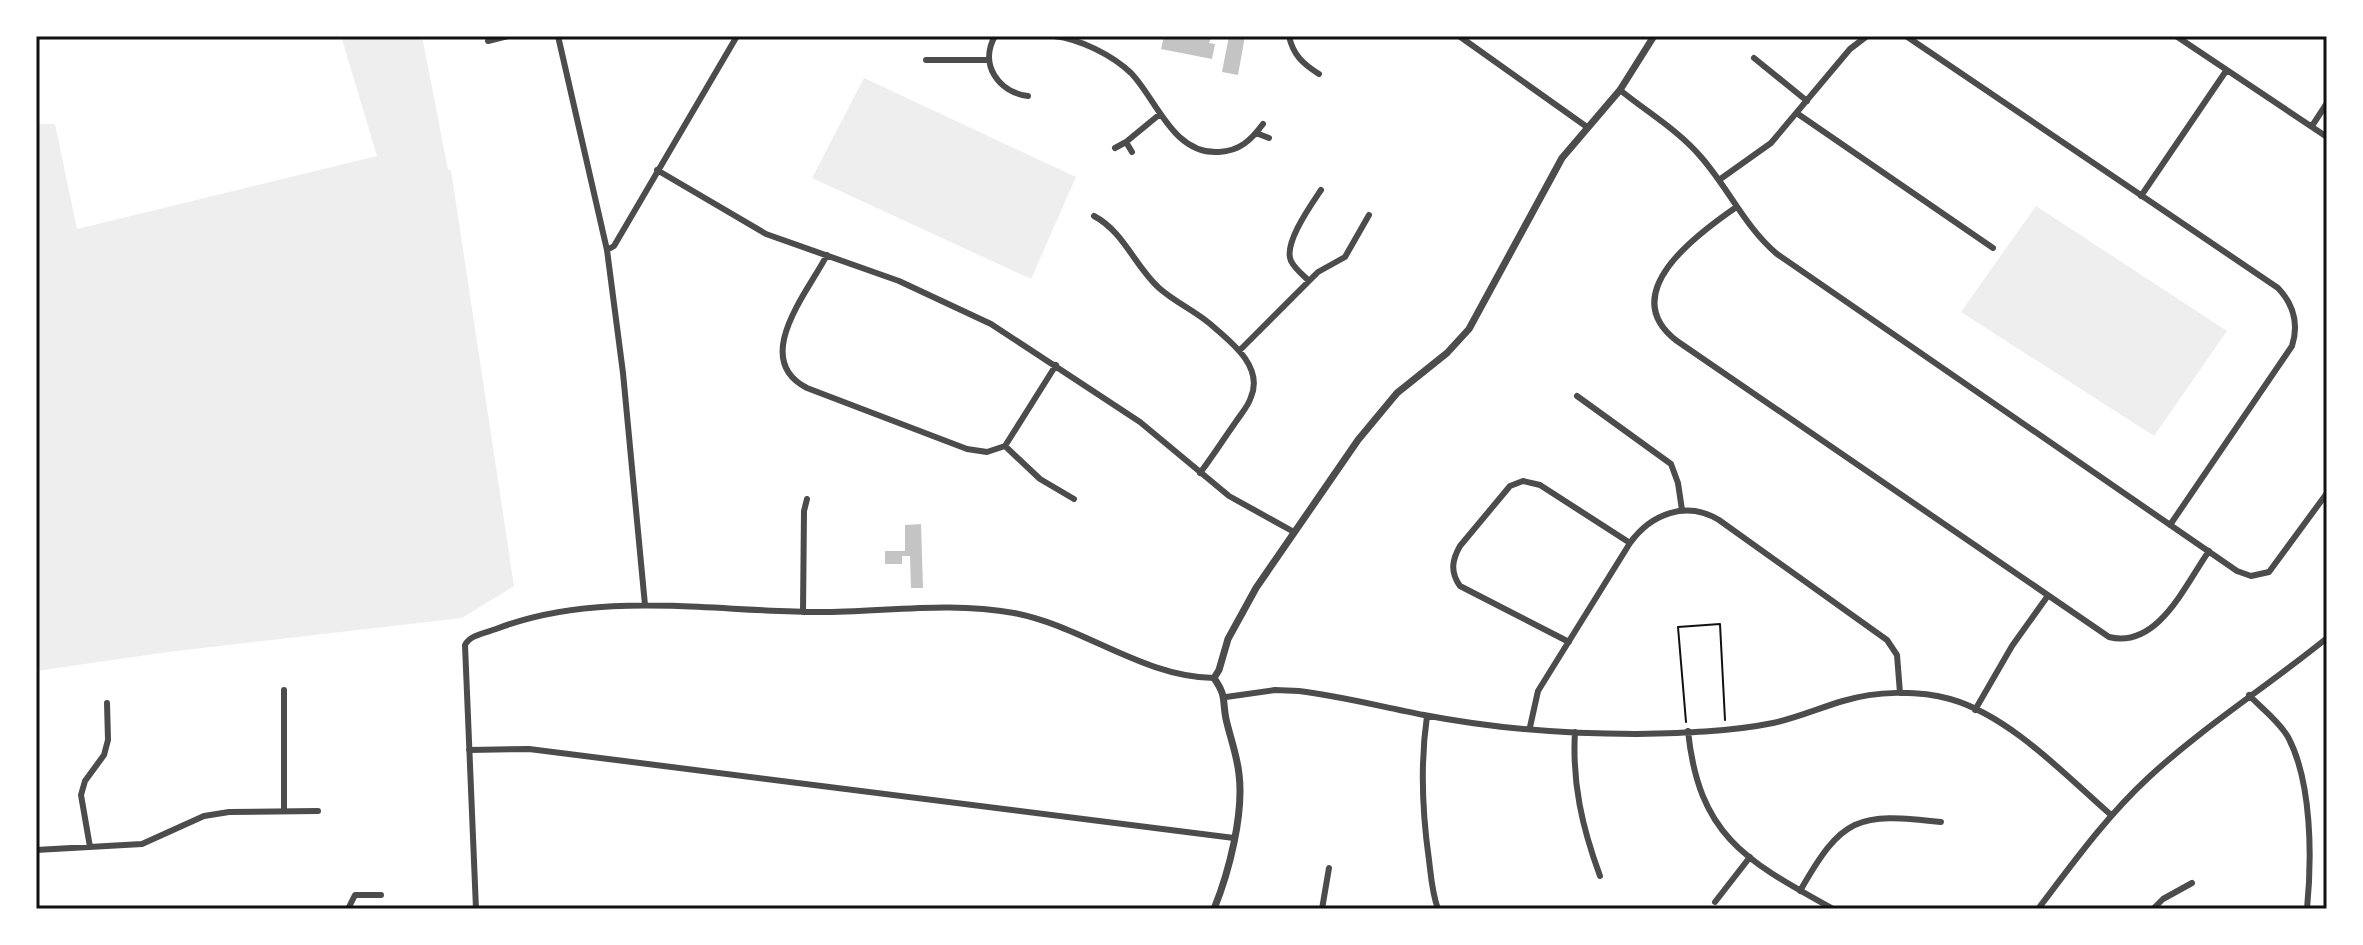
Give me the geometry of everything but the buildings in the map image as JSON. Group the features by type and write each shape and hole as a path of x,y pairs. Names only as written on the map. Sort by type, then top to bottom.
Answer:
{"street":[{"path":"488,41 508,36"},
{"path":"558,36 607,250 623,373 645,605"},
{"path":"607,250 614,246 737,36"},
{"path":"995,36 989,60 1002,86 1010,92 1028,96"},
{"path":"1054,36 1078,38 1131,73 1160,114 1185,142 1206,152 1236,149 1246,144 1263,124"},
{"path":"1289,36 1301,62 1319,74"},
{"path":"1459,36 1587,127"},
{"path":"1214,678 1240,615 1294,532 1384,407 1455,346 1469,329 1556,169 1620,90 1654,36"},
{"path":"1719,180 1761,152 1798,114 1855,43 1867,36"},
{"path":"1906,36 2278,288 2289,301 2295,330 2292,346 2170,525"},
{"path":"2176,36 2327,137"},
{"path":"1754,58 1807,101"},
{"path":"926,60 989,60"},
{"path":"2141,196 2226,71"},
{"path":"1620,90 1685,141 1719,180 1735,208 1767,245 1793,266 2245,575 2264,575 2274,566 2327,493"},
{"path":"2312,126 2327,103"},
{"path":"1115,148 1160,114"},
{"path":"1798,114 1993,248"},
{"path":"1256,133 1269,138"},
{"path":"1126,142 1132,152"},
{"path":"657,170 766,234 899,281 991,324 1140,422 1229,496 1294,532"},
{"path":"1309,281 1291,262 1289,251 1294,236 1321,190"},
{"path":"1735,208 1690,243 1663,275 1654,300 1664,330 2109,637 2125,639 2141,636 2156,626 2209,551"},
{"path":"1239,351 1318,272 1345,257 1369,215"},
{"path":"1094,216 1117,233 1140,269 1160,288 1209,324 1239,351 1253,373 1251,399 1200,473"},
{"path":"827,255 782,339 785,365 798,383 967,449 987,452 1005,446 1056,365"},
{"path":"1577,396 1671,464 1682,510"},
{"path":"1005,446 1040,479 1074,499"},
{"path":"1569,642 1460,586 1453,570 1454,556 1460,546 1505,491 1523,481 1547,489 1630,543"},
{"path":"803,612 804,511 807,499"},
{"path":"1530,727 1535,699 1630,543 1657,517 1682,510 1702,512 1719,520 1887,640 1897,655 1900,693"},
{"path":"1975,710 2012,646 2047,597"},
{"path":"476,909 466,641 520,619 602,607 645,605 803,612 1003,611 1034,619 1170,672 1214,678 1226,697 1225,715 1239,777 1239,809 1234,838 1214,909"},
{"path":"2038,909 2111,815 2171,758 2327,638"},
{"path":"284,690 284,811"},
{"path":"1226,697 1275,690 1299,691 1427,716 1575,732 1634,734 1773,723 1858,697 1900,693 1949,699 1975,710 2029,744 2111,815"},
{"path":"2249,695 2286,734 2299,767 2307,823 2307,909"},
{"path":"90,847 81,795 85,781 104,755 108,740 107,703"},
{"path":"1427,716 1421,765 1421,798 1438,909"},
{"path":"1688,731 1694,775 1704,804 1716,824 1750,857 1833,909"},
{"path":"1575,732 1574,772 1578,803 1600,876"},
{"path":"469,750 529,749 1234,838"},
{"path":"36,850 142,844 204,816 229,812 318,811"},
{"path":"1800,891 1831,842 1850,825 1875,818 1941,822"},
{"path":"1715,902 1750,857"},
{"path":"1322,909 1329,868"},
{"path":"2153,909 2163,899 2192,883"},
{"path":"348,909 355,895 381,895"}],"path":[{"path":"1688,731 1678,627 1720,624 1725,729"}],"shaded area":[{"path":"341,36 422,36 448,170 451,170 514,586 462,618 168,652 36,671 36,124 55,124 77,229 377,156"},
{"path":"864,78 1076,177 1031,279 812,178"},
{"path":"2036,206 2227,331 2154,436 1961,312"}]}
